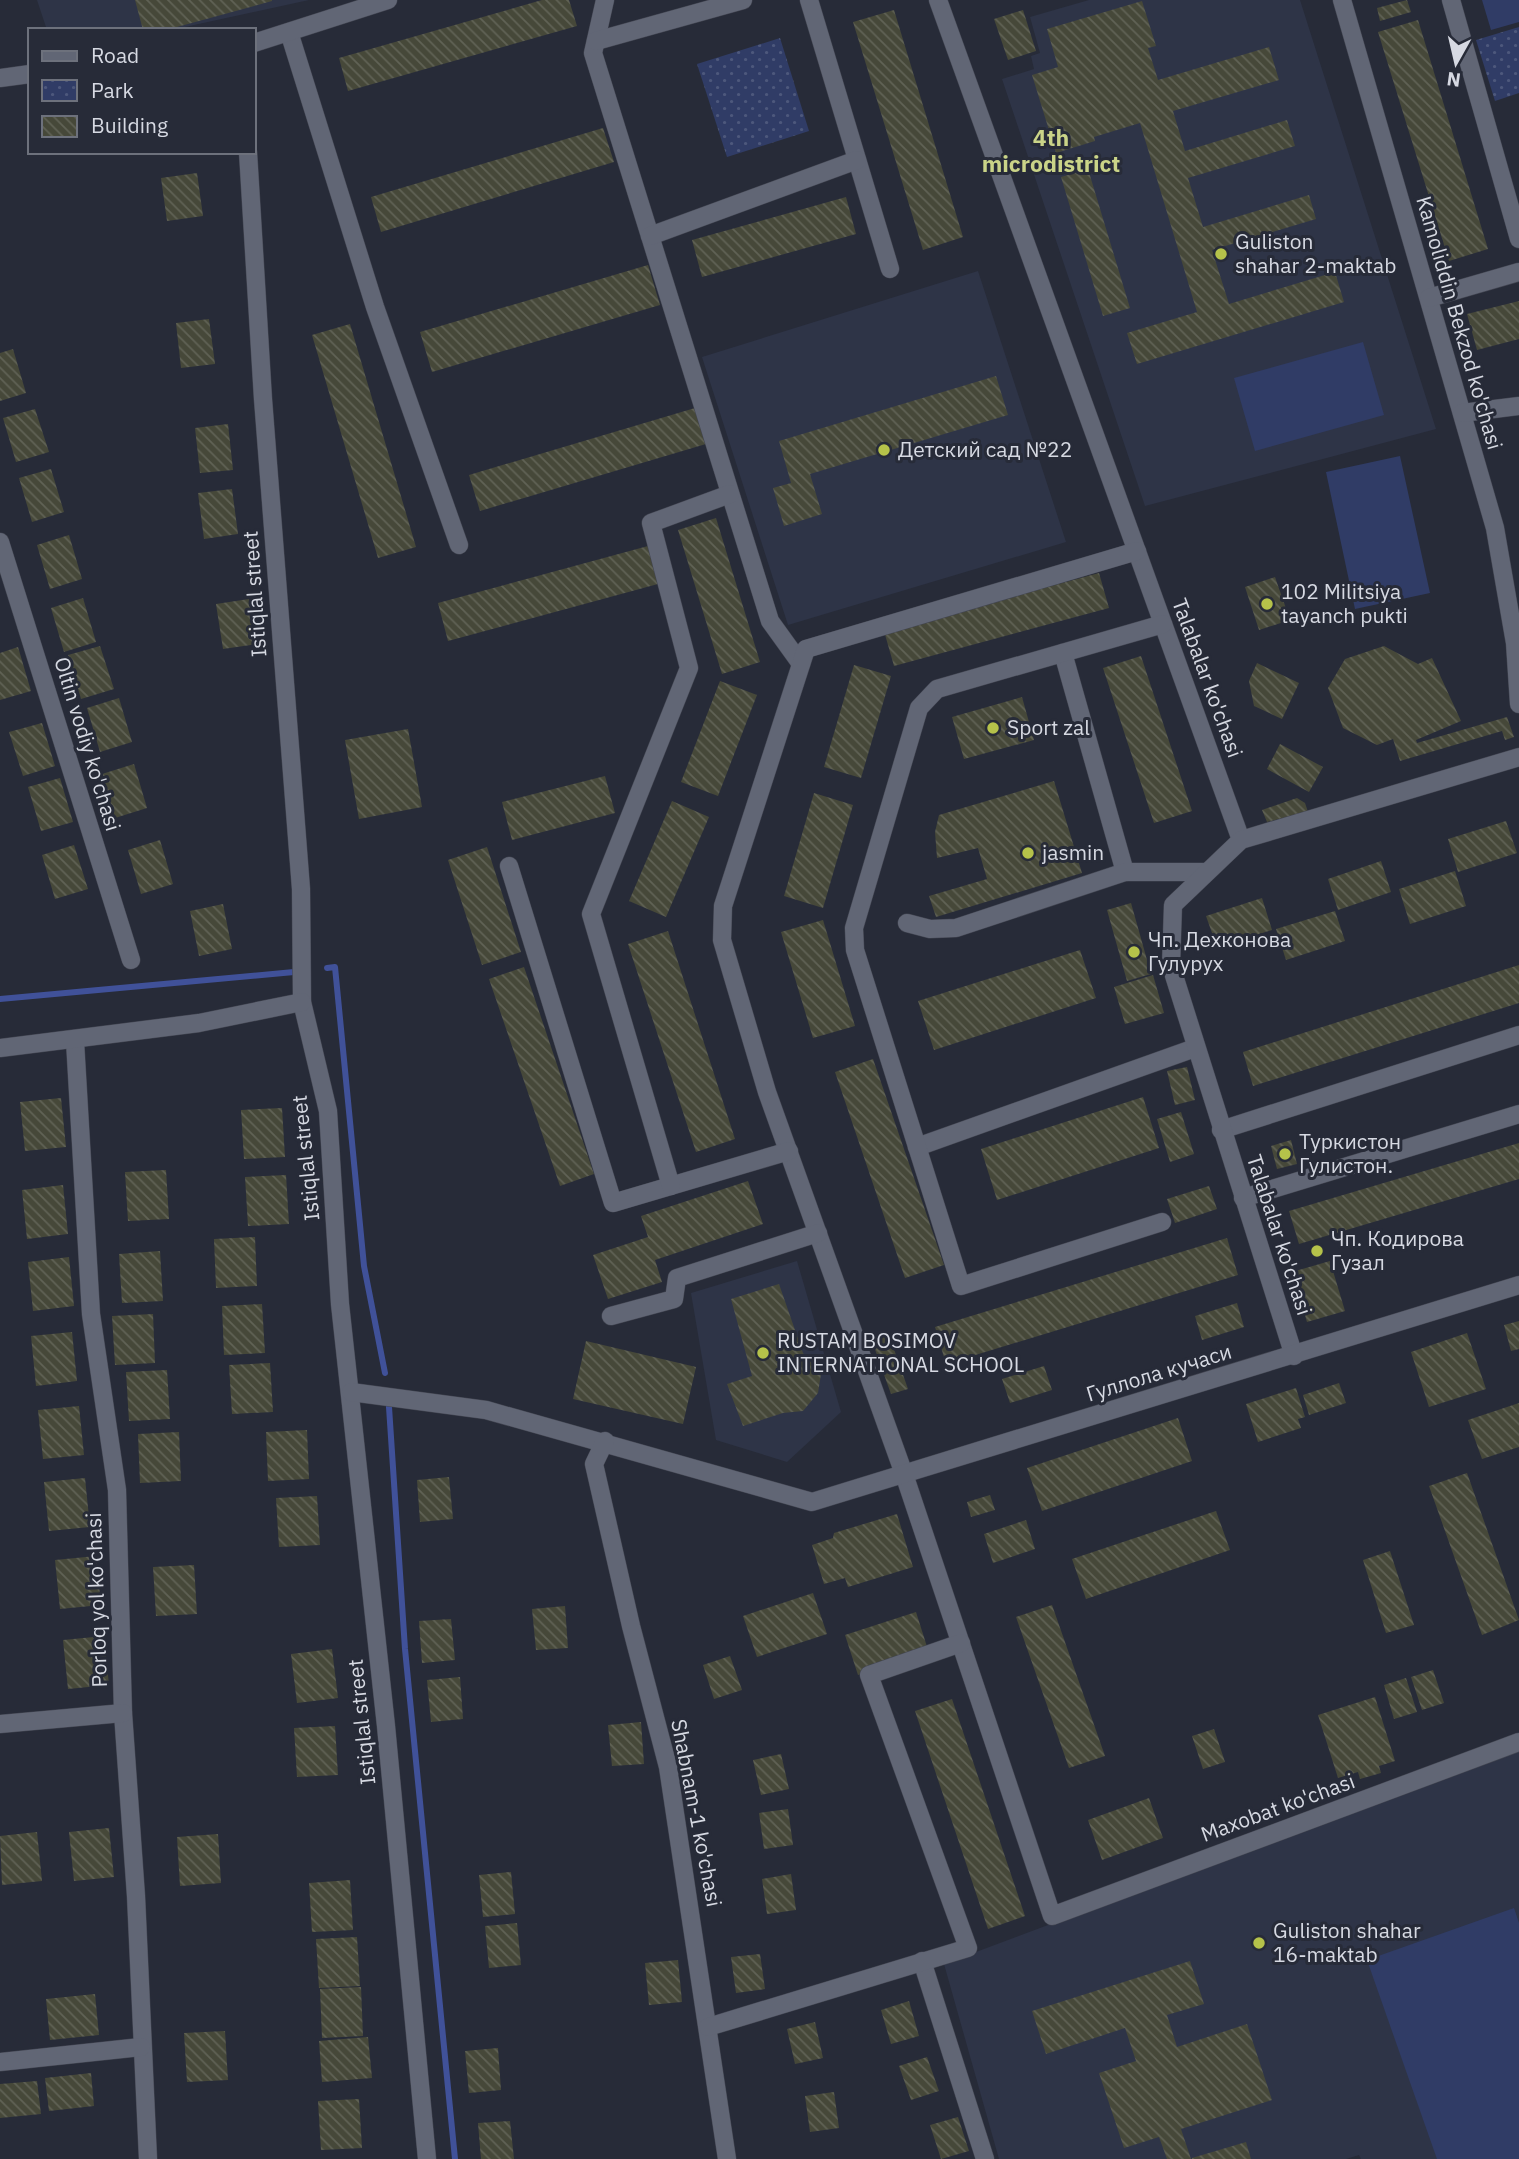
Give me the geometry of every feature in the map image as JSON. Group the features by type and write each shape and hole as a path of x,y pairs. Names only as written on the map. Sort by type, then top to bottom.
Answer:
{"street":[{"path":"256,42 388,0"},
{"path":"605,0 593,53 770,621 801,664"},
{"path":"596,41 743,0"},
{"path":"809,0 890,269"},
{"name":"Talabalar ko'chasi","path":"938,0 1241,841 1204,872 1172,905 1171,966 1294,1356"},
{"name":"Kamoliddin Bekzod ko'chasi","path":"1342,0 1495,528 1515,643 1519,704"},
{"path":"1451,0 1519,239"},
{"path":"289,32 374,307 458,545"},
{"path":"0,78 28,74"},
{"name":"Istiqlal street","path":"248,154 263,399 301,889 302,1002 328,1111 340,1304 427,2159"},
{"path":"650,236 857,160"},
{"path":"1429,299 1519,272"},
{"path":"1462,414 1519,406"},
{"path":"671,1186 590,914 690,668 652,523 730,494"},
{"name":"Oltin vodiy ko'chasi","path":"0,542 131,960"},
{"path":"708,2027 968,1948 869,1675 961,1643 904,1474 767,1092 722,940 723,906 806,649 1137,551"},
{"path":"1162,1223 961,1286 855,950 854,928 919,708 937,690 1163,624"},
{"path":"1063,653 1125,872"},
{"path":"1241,841 1519,757"},
{"path":"509,866 613,1203 789,1151"},
{"path":"907,923 930,929 956,928 1125,872 1204,872"},
{"path":"0,1048 75,1041 199,1023 302,1002"},
{"path":"1221,1130 1519,1035"},
{"name":"Porloq yol ko'chasi","path":"75,1041 91,1314 117,1490 123,1713 136,1896 148,2159"},
{"path":"917,1147 1195,1048"},
{"path":"1243,1198 1519,1114"},
{"path":"611,1316 674,1298 677,1279 818,1233"},
{"name":"Гуллола кучаси","path":"605,1441 812,1502 1519,1285"},
{"path":"351,1392 486,1410 605,1441"},
{"name":"Shabnam-1 ko'chasi","path":"605,1441 594,1464 631,1626 668,1767 727,2159"},
{"name":"Maxobat ko'chasi","path":"961,1643 1052,1916 1519,1742"},
{"path":"0,1724 123,1713"},
{"path":"922,1961 985,2159"},
{"path":"0,2062 141,2047"}],"shaded area":[{"path":"37,0 309,0 180,28 46,28"},
{"name":"Guliston shahar 2-maktab","path":"1089,0 1300,0 1436,429 1145,506 1002,79 1034,69 1031,56 1040,53 1030,17"},
{"name":"Детский сад №22","path":"978,271 1066,542 788,625 702,357"},
{"name":"RUSTAM BOSIMOV INTERNATIONAL SCHOOL","path":"797,1261 841,1412 787,1462 716,1440 691,1293"},
{"name":"Guliston shahar 16-maktab","path":"1519,1749 1519,2159 1361,2159 1359,2155 1346,2159 999,2159 944,1964"}],"green space":[{"path":"1482,0 1519,0 1519,22 1491,30"},
{"path":"1519,27 1519,93 1495,101 1476,40"},
{"path":"780,38 809,131 727,157 697,64"},
{"path":"1363,342 1384,415 1255,451 1234,378"},
{"path":"1400,456 1430,593 1355,609 1326,472"},
{"path":"1514,1908 1519,1923 1519,2159 1437,2159 1367,1960"}],"building":[{"path":"135,0 272,0 173,28 142,28"},
{"path":"542,0 569,0 577,26 348,91 339,58"},
{"path":"1407,0 1411,12 1380,21 1377,8"},
{"path":"1142,1 1156,46 1148,48 1158,80 1269,47 1279,80 1173,111 1185,151 1287,120 1295,146 1188,178 1203,227 1309,195 1316,219 1212,250 1229,304 1335,272 1344,302 1137,364 1127,333 1197,312 1140,123 1094,137 1095,141 1056,153 1032,75 1058,67 1047,29"},
{"path":"894,10 963,237 923,250 853,22"},
{"path":"1023,10 1036,51 1008,60 994,19"},
{"path":"1418,20 1488,249 1449,261 1378,32"},
{"path":"603,128 614,162 381,232 371,197"},
{"path":"1088,169 1130,308 1103,316 1061,177"},
{"path":"197,173 203,216 167,221 161,178"},
{"path":"846,197 856,234 702,277 692,240"},
{"path":"648,265 660,305 432,372 420,332"},
{"path":"1519,301 1519,339 1477,350 1467,314"},
{"path":"209,319 215,364 181,368 176,323"},
{"path":"350,324 416,547 378,558 312,335"},
{"path":"13,349 26,393 0,401 0,353"},
{"path":"996,376 1008,415 810,474 822,514 784,526 773,488 791,483 779,441"},
{"path":"695,408 706,444 480,511 469,475"},
{"path":"35,409 49,452 16,462 3,418"},
{"path":"228,424 233,470 200,473 195,428"},
{"path":"51,469 64,512 32,522 19,478"},
{"path":"232,489 238,534 204,539 198,493"},
{"path":"716,518 760,662 722,674 678,530"},
{"path":"69,535 82,579 50,589 37,545"},
{"path":"648,546 658,584 448,641 438,603"},
{"path":"1099,573 1109,608 894,666 884,631"},
{"name":"102 Militsiya tayanch pukti","path":"1275,577 1290,620 1259,630 1245,587"},
{"path":"83,598 96,642 64,652 51,608"},
{"path":"249,599 257,644 223,649 216,604"},
{"path":"100,646 114,689 81,699 68,655"},
{"path":"1384,646 1418,664 1432,658 1461,721 1416,740 1417,743 1507,717 1514,737 1505,740 1502,731 1400,761 1393,739 1377,745 1343,728 1328,688 1345,659"},
{"path":"18,647 31,691 0,700 0,653"},
{"path":"1141,656 1192,811 1154,823 1103,668"},
{"path":"1257,663 1299,683 1282,719 1254,706 1249,681"},
{"path":"854,665 891,676 861,778 824,767"},
{"path":"720,681 757,695 718,796 681,782"},
{"name":"Sport zal","path":"1022,697 1034,740 964,759 952,717"},
{"path":"119,698 132,742 100,752 87,708"},
{"path":"42,723 55,766 23,776 9,732"},
{"path":"408,729 422,807 359,819 345,740"},
{"path":"1280,744 1323,767 1309,792 1267,769"},
{"path":"134,764 147,808 115,818 102,774"},
{"path":"605,776 615,813 512,840 502,802"},
{"path":"60,778 73,822 41,831 28,787"},
{"name":"jasmin","path":"1054,781 1082,873 936,917 929,896 987,879 978,848 937,858 935,832 939,815"},
{"path":"814,793 853,805 823,908 784,896"},
{"path":"1297,798 1305,803 1308,812 1267,822 1262,810"},
{"path":"672,801 709,817 666,917 629,901"},
{"path":"1506,821 1517,853 1458,872 1448,839"},
{"path":"160,840 173,884 141,894 128,850"},
{"path":"74,845 88,889 55,899 42,855"},
{"path":"487,847 521,952 482,965 448,860"},
{"path":"1381,861 1391,892 1338,910 1328,879"},
{"path":"1455,871 1466,906 1410,924 1399,889"},
{"path":"1262,898 1272,930 1217,947 1206,916"},
{"path":"1131,903 1151,974 1127,981 1107,910"},
{"path":"223,904 232,949 199,956 190,911"},
{"path":"1335,911 1345,941 1286,960 1276,929"},
{"path":"823,920 855,1026 813,1038 781,932"},
{"path":"668,931 735,1139 696,1152 628,944"},
{"path":"1080,950 1096,998 934,1050 918,1001"},
{"path":"1519,965 1519,1003 1253,1086 1243,1052"},
{"path":"524,967 594,1174 560,1186 489,979"},
{"path":"1153,975 1164,1013 1125,1024 1114,987"},
{"path":"873,1059 944,1265 905,1278 835,1072"},
{"path":"1187,1067 1195,1100 1175,1105 1167,1071"},
{"path":"1143,1097 1159,1148 997,1200 981,1149"},
{"path":"61,1098 66,1147 25,1151 20,1102"},
{"path":"282,1108 285,1157 244,1159 241,1110"},
{"path":"1181,1112 1194,1154 1170,1162 1157,1119"},
{"path":"1291,1140 1297,1164 1277,1169 1271,1146"},
{"path":"1519,1143 1519,1179 1299,1244 1289,1211"},
{"path":"166,1170 169,1219 128,1221 125,1172"},
{"path":"286,1175 289,1224 248,1226 245,1177"},
{"path":"748,1181 763,1224 655,1260 662,1282 608,1299 593,1255 648,1237 641,1216"},
{"path":"63,1185 68,1234 27,1239 22,1190"},
{"path":"1209,1186 1217,1209 1175,1223 1167,1199"},
{"path":"255,1237 257,1286 216,1288 214,1239"},
{"path":"1227,1238 1238,1275 946,1364 935,1327"},
{"path":"160,1251 163,1301 122,1303 119,1254"},
{"path":"69,1257 74,1306 33,1311 28,1262"},
{"path":"1330,1261 1345,1311 1307,1322 1292,1272"},
{"path":"779,1284 803,1353 821,1374 818,1393 803,1411 783,1413 743,1426 727,1384 752,1376 731,1299"},
{"path":"1237,1303 1244,1327 1202,1340 1195,1316"},
{"path":"262,1304 265,1353 224,1355 222,1306"},
{"path":"153,1314 155,1363 115,1365 112,1316"},
{"path":"1519,1321 1519,1349 1511,1351 1504,1325"},
{"path":"72,1332 77,1381 36,1386 31,1336"},
{"path":"1467,1333 1486,1389 1429,1407 1411,1352"},
{"path":"889,1335 908,1389 891,1394 872,1341"},
{"path":"586,1341 696,1367 683,1424 573,1399"},
{"path":"270,1363 273,1412 232,1414 229,1365"},
{"path":"1044,1366 1052,1390 1010,1403 1002,1379"},
{"path":"167,1370 170,1419 129,1421 126,1372"},
{"path":"1339,1383 1346,1403 1309,1415 1303,1395"},
{"path":"1296,1388 1305,1417 1298,1419 1301,1428 1258,1442 1246,1404"},
{"path":"1519,1403 1519,1447 1482,1459 1468,1420"},
{"path":"79,1406 84,1455 43,1459 38,1410"},
{"path":"1178,1418 1192,1461 1042,1511 1027,1468"},
{"path":"307,1430 309,1479 268,1481 266,1432"},
{"path":"179,1432 181,1481 140,1483 138,1434"},
{"path":"1467,1473 1519,1620 1482,1635 1429,1486"},
{"path":"449,1477 453,1519 420,1522 417,1480"},
{"path":"85,1478 90,1527 49,1531 44,1482"},
{"path":"990,1495 995,1510 971,1517 967,1502"},
{"path":"317,1496 320,1545 279,1547 276,1498"},
{"path":"1216,1511 1230,1550 1086,1599 1072,1559"},
{"path":"897,1514 913,1567 848,1587 845,1578 824,1584 812,1545 833,1538 834,1533"},
{"path":"1026,1520 1035,1549 993,1563 984,1534"},
{"path":"1390,1551 1414,1625 1386,1633 1363,1560"},
{"path":"96,1556 101,1605 60,1609 55,1560"},
{"path":"194,1565 197,1614 156,1616 153,1567"},
{"path":"813,1593 827,1634 757,1657 743,1616"},
{"path":"1052,1605 1105,1756 1069,1768 1016,1617"},
{"path":"565,1606 568,1648 536,1650 532,1609"},
{"path":"916,1612 929,1653 858,1675 845,1635"},
{"path":"451,1619 455,1660 422,1663 419,1621"},
{"path":"104,1636 109,1685 68,1689 63,1640"},
{"path":"332,1649 338,1698 297,1703 291,1654"},
{"path":"730,1656 742,1690 714,1699 703,1665"},
{"path":"1433,1670 1444,1703 1422,1710 1411,1677"},
{"path":"460,1677 463,1719 431,1722 427,1680"},
{"path":"1406,1678 1417,1712 1394,1719 1384,1685"},
{"path":"1375,1697 1395,1761 1379,1766 1381,1773 1360,1779 1358,1772 1338,1778 1318,1715"},
{"path":"952,1699 1025,1916 988,1929 915,1711"},
{"path":"641,1722 644,1764 612,1766 608,1725"},
{"path":"335,1726 338,1775 297,1777 294,1728"},
{"path":"1214,1729 1225,1762 1203,1769 1192,1736"},
{"path":"781,1754 789,1789 761,1795 753,1760"},
{"path":"1149,1798 1163,1838 1102,1860 1088,1820"},
{"path":"788,1809 793,1845 764,1849 759,1813"},
{"path":"109,1828 114,1877 74,1881 69,1832"},
{"path":"37,1832 42,1881 2,1885 0,1836"},
{"path":"218,1834 221,1883 180,1886 177,1837"},
{"path":"511,1872 515,1914 483,1917 479,1875"},
{"path":"791,1874 796,1910 767,1914 762,1879"},
{"path":"350,1880 353,1930 312,1932 309,1883"},
{"path":"517,1923 521,1965 489,1968 485,1926"},
{"path":"357,1937 360,1986 319,1988 316,1939"},
{"path":"760,1954 765,1989 736,1993 731,1957"},
{"path":"678,1960 682,2002 649,2005 645,1963"},
{"path":"1190,1961 1204,2004 1167,2015 1177,2047 1247,2024 1272,2100 1181,2129 1191,2159 1167,2159 1159,2137 1124,2148 1099,2073 1136,2061 1125,2028 1046,2054 1032,2011"},
{"path":"361,1987 363,2036 322,2038 320,1989"},
{"path":"95,1994 99,2035 50,2040 46,1999"},
{"path":"909,2001 919,2036 891,2044 881,2010"},
{"path":"815,2022 823,2058 795,2064 787,2029"},
{"path":"225,2031 228,2080 187,2082 184,2033"},
{"path":"368,2037 372,2078 322,2082 319,2041"},
{"path":"498,2048 501,2090 469,2093 465,2051"},
{"path":"927,2057 939,2091 911,2100 899,2066"},
{"path":"91,2073 94,2106 49,2111 45,2078"},
{"path":"37,2081 41,2114 0,2118 0,2084"},
{"path":"834,2092 839,2128 810,2132 805,2096"},
{"path":"359,2099 362,2148 321,2150 318,2101"},
{"path":"958,2117 969,2151 941,2159 930,2125"},
{"path":"510,2121 514,2159 481,2159 478,2123"},
{"path":"1246,2142 1251,2159 1192,2159 1192,2158"}],"waterway":[{"path":"327,968 335,967 364,1266 385,1373"},
{"path":"0,999 294,972"},
{"path":"389,1407 405,1649 455,2159"}],"place":[{"name":"Guliston shahar 2-maktab","path":"1221,254"},
{"name":"Детский сад №22","path":"884,450"},
{"name":"102 Militsiya tayanch pukti","path":"1267,604"},
{"name":"Sport zal","path":"993,728"},
{"name":"jasmin","path":"1028,853"},
{"name":"Чп. Дехконова Гулурух","path":"1134,952"},
{"name":"Туркистон Гулистон.","path":"1285,1154"},
{"name":"Чп. Кодирова Гузал","path":"1317,1251"},
{"name":"RUSTAM BOSIMOV INTERNATIONAL SCHOOL","path":"763,1353"},
{"name":"Guliston shahar 16-maktab","path":"1259,1943"}],"district":[{"name":"4th microdistrict","path":"1051,151"}]}
